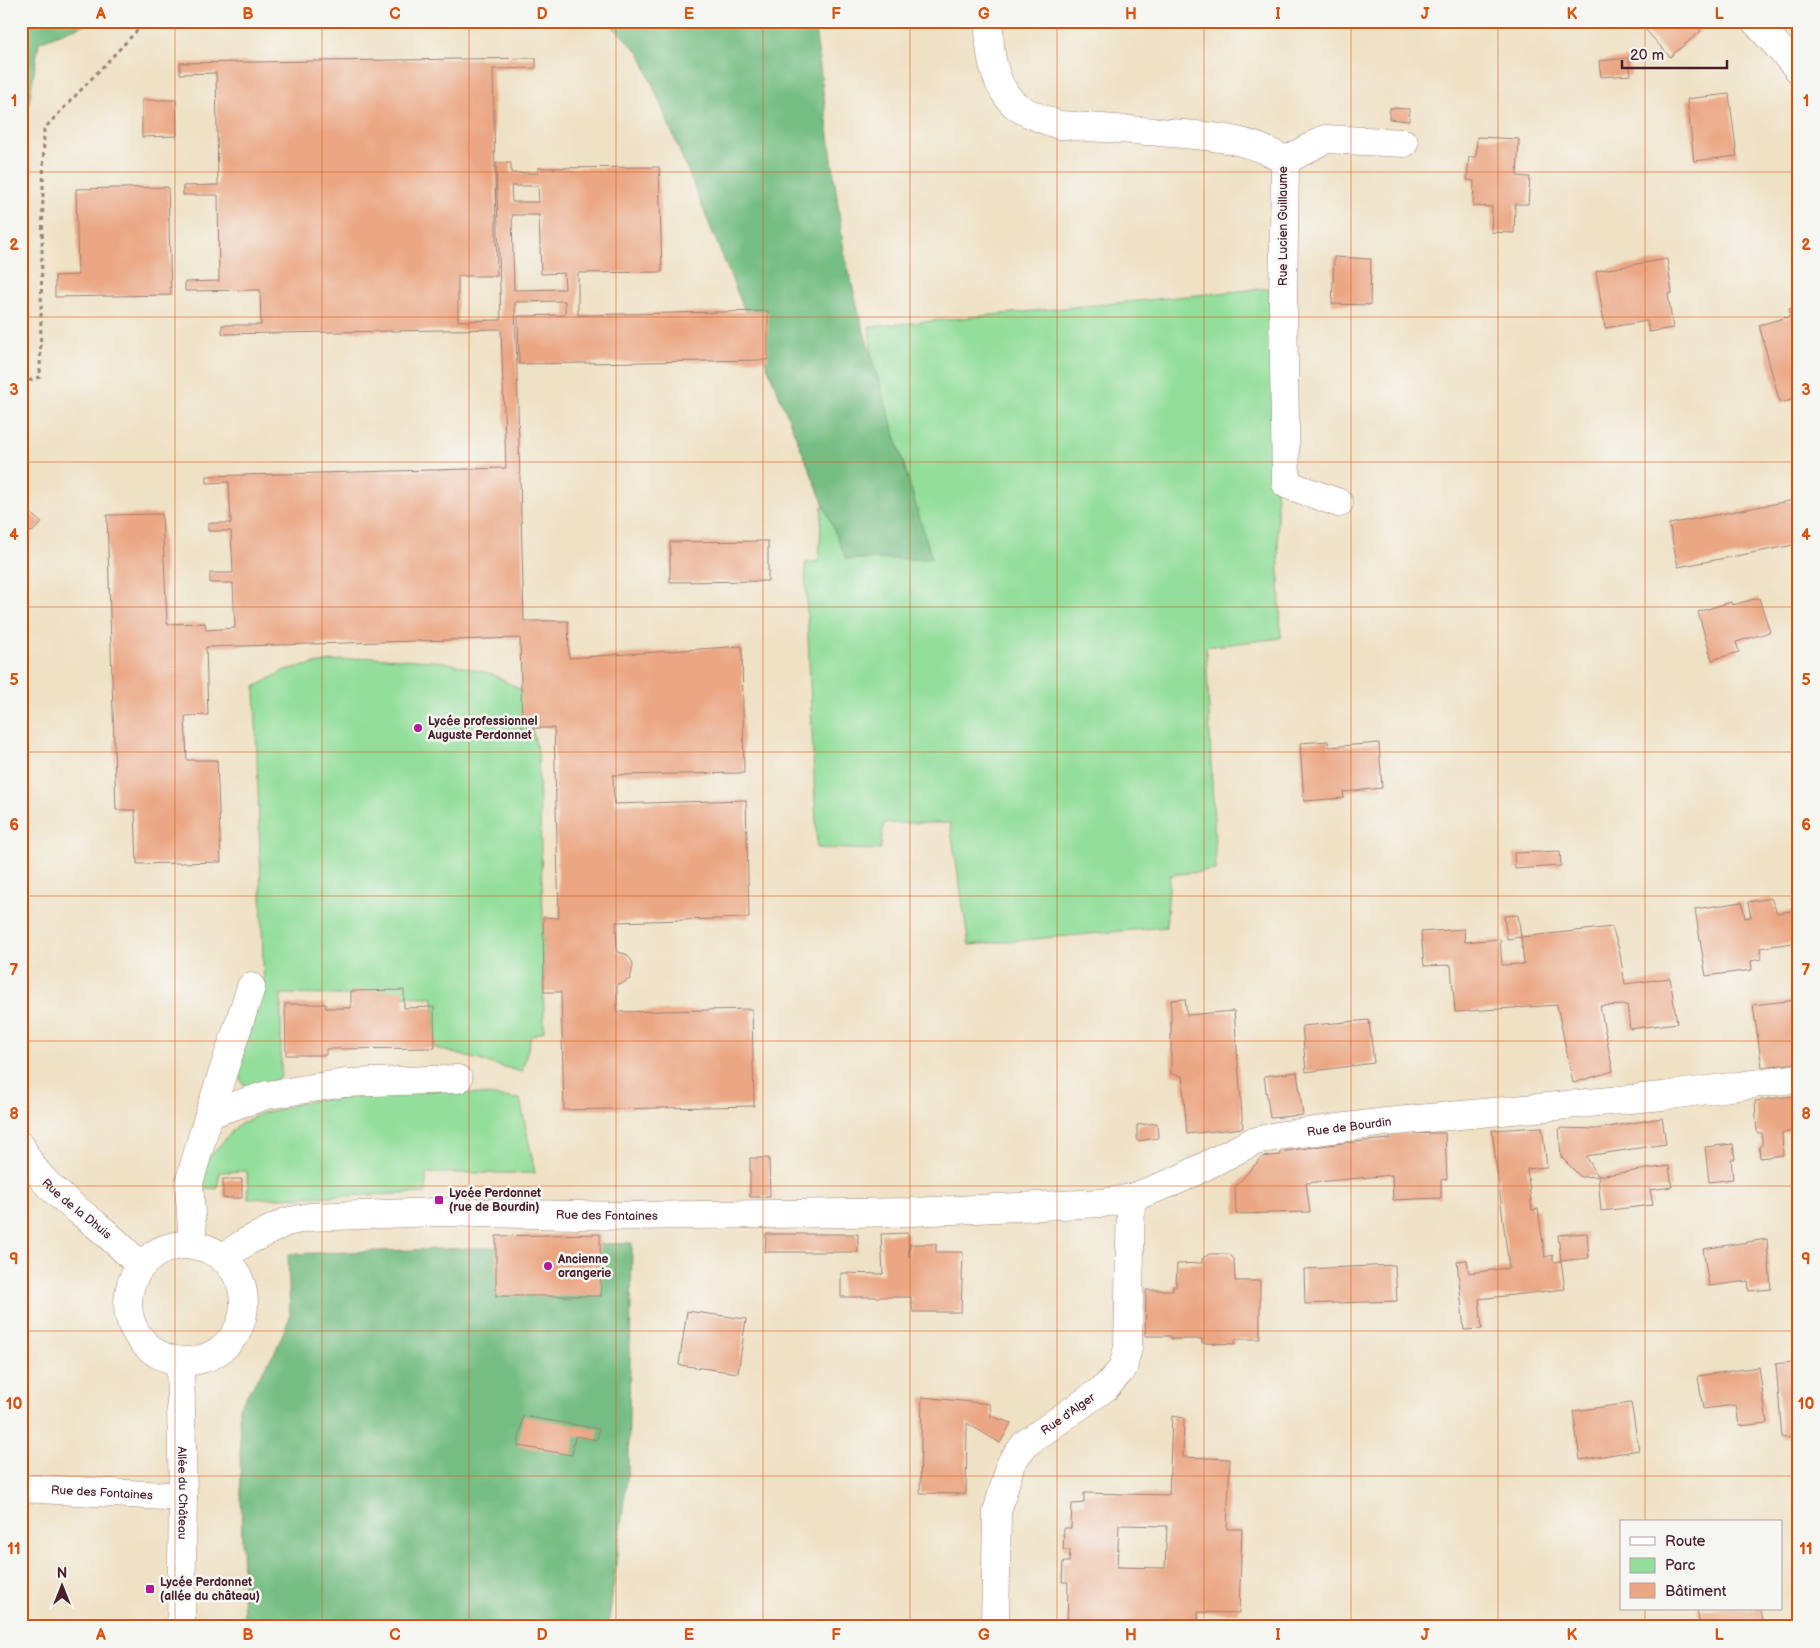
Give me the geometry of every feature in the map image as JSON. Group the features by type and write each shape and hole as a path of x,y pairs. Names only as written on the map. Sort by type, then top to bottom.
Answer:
{"street":[{"name":"Rue Lucien Guillaume","path":"989,21 993,70 1012,102 1037,117 1059,125 1220,137 1254,144 1285,161 1283,305 1286,484 1339,503"},
{"path":"1755,21 1799,70"},
{"path":"1285,161 1325,139 1404,143"},
{"path":"193,1246 189,1183 209,1114 251,987"},
{"name":"Rue de Bourdin","path":"912,1212 1103,1203 1131,1198 1178,1180 1252,1142 1277,1136 1416,1118 1663,1096 1799,1078"},
{"path":"209,1114 267,1095 345,1083 458,1079"},
{"name":"Rue de la Dhuis","path":"21,1146 33,1168 57,1194 96,1224 140,1266"},
{"name":"Rue d'Alger","path":"994,1627 996,1512 1011,1463 1024,1444 1106,1387 1123,1368 1128,1347 1131,1198"},
{"name":"Rue des Fontaines","path":"222,1258 246,1242 286,1222 310,1217 435,1212 627,1216 912,1212"},
{"path":"173,1246 193,1246 208,1250 222,1258 235,1272 242,1288 244,1307 239,1326 230,1342 215,1353 198,1360 180,1361 162,1357 147,1347 132,1325 127,1299 131,1282 140,1266 155,1254 173,1246"},
{"name":"Allée du Château","path":"180,1361 183,1497 181,1627"},
{"name":"Rue des Fontaines","path":"21,1488 183,1497"}],"path":[{"path":"21,383 40,377 44,129 146,21"}],"green space":[{"path":"21,21 94,21 39,42 23,140 21,140"},
{"path":"607,21 814,21 844,252 862,325 932,559 846,559 640,54"},
{"path":"1270,288 1281,638 1206,647 1216,870 1170,875 1166,927 969,945 950,823 884,823 880,850 817,848 805,563 819,561 822,506 885,497 869,327"},
{"path":"371,657 445,662 492,674 521,690 538,752 544,1031 531,1036 522,1072 435,1048 432,997 281,994 281,1076 263,1085 243,1084 236,1070 264,992 255,687 285,670 325,662"},
{"path":"440,1090 520,1099 535,1173 426,1173 426,1193 248,1199 247,1171 220,1172 217,1189 204,1188 205,1162 237,1126 259,1114 310,1101"},
{"path":"632,1243 628,1470 608,1627 244,1627 239,1407 275,1352 290,1317 288,1254"}],"building":[{"path":"1638,21 1693,21 1701,31 1670,57"},
{"path":"536,58 536,68 493,69 497,276 458,276 458,321 501,320 496,163 511,163 511,173 538,173 538,168 659,167 662,272 578,273 578,315 768,311 768,360 519,364 518,316 565,315 565,301 515,302 524,621 568,621 569,658 742,646 744,773 613,775 614,804 746,800 749,918 616,922 617,952 626,954 632,961 633,966 630,979 617,984 617,1012 752,1009 754,1106 564,1110 561,992 544,992 543,917 559,918 554,728 522,728 520,638 206,647 208,715 185,716 187,760 217,760 221,862 137,864 135,810 116,810 107,515 162,514 167,624 205,623 206,630 235,628 233,583 210,583 210,573 233,573 231,531 208,531 208,523 231,523 229,482 207,483 207,476 506,468 501,329 222,334 222,325 261,325 260,290 185,291 185,282 219,281 218,195 183,195 183,186 218,185 216,73 180,74 180,63","holes":["511,186 538,186 539,202 512,202","512,215 539,215 541,274 564,273 565,289 514,290"]},
{"path":"1629,58 1631,75 1601,77 1599,61"},
{"path":"1729,94 1737,156 1694,161 1687,99"},
{"path":"142,100 176,100 177,136 142,137"},
{"path":"1390,108 1410,109 1409,121 1389,119"},
{"path":"1477,137 1519,139 1517,176 1530,177 1528,204 1515,204 1514,233 1491,232 1492,207 1473,206 1474,181 1467,180 1469,157 1476,157"},
{"path":"168,187 171,295 55,297 55,276 78,275 76,189"},
{"path":"1334,257 1371,259 1370,305 1332,304"},
{"path":"1667,259 1672,293 1668,294 1673,328 1649,332 1647,321 1605,328 1596,271"},
{"path":"1799,305 1799,398 1780,403 1759,325 1791,316 1789,309"},
{"path":"1799,499 1799,544 1678,567 1669,524"},
{"path":"21,513 30,513 42,523 32,532 21,529"},
{"path":"768,541 768,581 670,582 670,542"},
{"path":"1759,598 1770,632 1736,642 1739,652 1712,660 1698,612 1731,602 1732,605"},
{"path":"1328,741 1329,747 1379,743 1382,788 1343,792 1344,798 1304,801 1300,743"},
{"path":"1560,851 1561,866 1515,869 1514,853"},
{"path":"1771,898 1777,913 1799,910 1799,942 1760,948 1761,959 1751,961 1752,970 1706,976 1695,909 1742,902 1745,918 1751,917 1748,902"},
{"path":"1518,915 1521,937 1507,939 1504,916"},
{"path":"1612,927 1619,949 1625,984 1670,978 1677,1023 1630,1029 1627,1005 1600,1006 1613,1071 1573,1083 1557,1005 1455,1012 1451,965 1424,966 1421,932 1464,929 1465,942 1500,939 1502,965 1524,964 1521,937"},
{"path":"404,990 404,1008 434,1007 435,1048 326,1049 326,1055 286,1055 285,1004 326,1004 326,1008 351,1008 351,991"},
{"path":"1185,999 1187,1015 1234,1011 1243,1128 1187,1134 1182,1076 1171,1074 1171,1000"},
{"path":"1796,1000 1796,1004 1799,1004 1799,1063 1762,1067 1753,1005"},
{"path":"1369,1020 1374,1063 1306,1072 1302,1026"},
{"path":"1297,1072 1303,1115 1270,1118 1264,1076"},
{"path":"1799,1095 1799,1130 1782,1133 1783,1155 1760,1158 1759,1147 1762,1145 1762,1133 1757,1133 1755,1101"},
{"path":"1662,1118 1666,1144 1586,1156 1598,1176 1581,1177 1561,1157 1559,1128 1596,1129"},
{"path":"1157,1123 1158,1138 1137,1141 1137,1125"},
{"path":"1542,1127 1547,1167 1527,1169 1532,1210 1538,1209 1545,1257 1553,1255 1553,1262 1561,1261 1565,1289 1479,1299 1482,1329 1464,1330 1457,1261 1467,1260 1469,1273 1509,1268 1492,1130"},
{"path":"1445,1133 1447,1179 1441,1180 1441,1198 1393,1200 1392,1175 1306,1183 1310,1212 1236,1214 1235,1187 1262,1157 1281,1155 1280,1152 1343,1143 1390,1139 1390,1134"},
{"path":"1733,1144 1735,1159 1731,1159 1733,1179 1709,1182 1705,1147"},
{"path":"750,1158 769,1158 770,1197 750,1197"},
{"path":"1669,1166 1672,1187 1650,1190 1653,1205 1601,1211 1598,1176"},
{"path":"223,1179 242,1179 242,1198 223,1198"},
{"path":"908,1233 909,1257 910,1244 936,1244 936,1252 963,1252 961,1312 913,1312 911,1297 841,1297 841,1273 883,1274 881,1234"},
{"path":"1587,1233 1589,1258 1561,1261 1558,1235"},
{"name":"Ancienne orangerie","path":"600,1234 601,1296 496,1296 496,1236"},
{"path":"766,1234 858,1234 858,1252 765,1252"},
{"path":"1767,1239 1771,1289 1749,1291 1748,1281 1709,1286 1703,1249"},
{"path":"1209,1254 1229,1254 1234,1259 1235,1281 1260,1281 1260,1339 1235,1339 1235,1344 1202,1343 1202,1339 1171,1339 1171,1336 1145,1336 1146,1290 1173,1290 1173,1286 1176,1286 1177,1264 1202,1263 1202,1259"},
{"path":"1395,1265 1397,1301 1305,1304 1304,1269"},
{"path":"687,1311 746,1319 738,1373 679,1365"},
{"path":"1799,1361 1799,1437 1782,1438 1776,1364"},
{"path":"1759,1367 1767,1423 1739,1426 1736,1405 1703,1409 1698,1376"},
{"path":"922,1397 990,1404 991,1416 1011,1423 1000,1443 967,1423 966,1494 920,1493"},
{"path":"1631,1403 1639,1450 1580,1460 1573,1411"},
{"path":"523,1416 599,1429 597,1440 575,1436 572,1455 518,1446"},
{"path":"1172,1416 1184,1418 1183,1457 1230,1459 1227,1529 1242,1529 1239,1613 1198,1612 1198,1627 1067,1627 1068,1582 1062,1582 1063,1562 1069,1562 1070,1550 1063,1550 1064,1528 1071,1528 1072,1504 1084,1503 1084,1493 1169,1495","holes":["1119,1525 1167,1526 1165,1568 1117,1567"]},
{"path":"1697,1610 1760,1610 1763,1627 1700,1627"}],"place":[{"name":"Lycée professionnel Auguste Perdonnet","path":"418,728"},
{"name":"Lycée Perdonnet (rue de Bourdin)","path":"439,1200"},
{"name":"Ancienne orangerie","path":"548,1266"},
{"name":"Lycée Perdonnet (allée du château)","path":"150,1589"}]}
